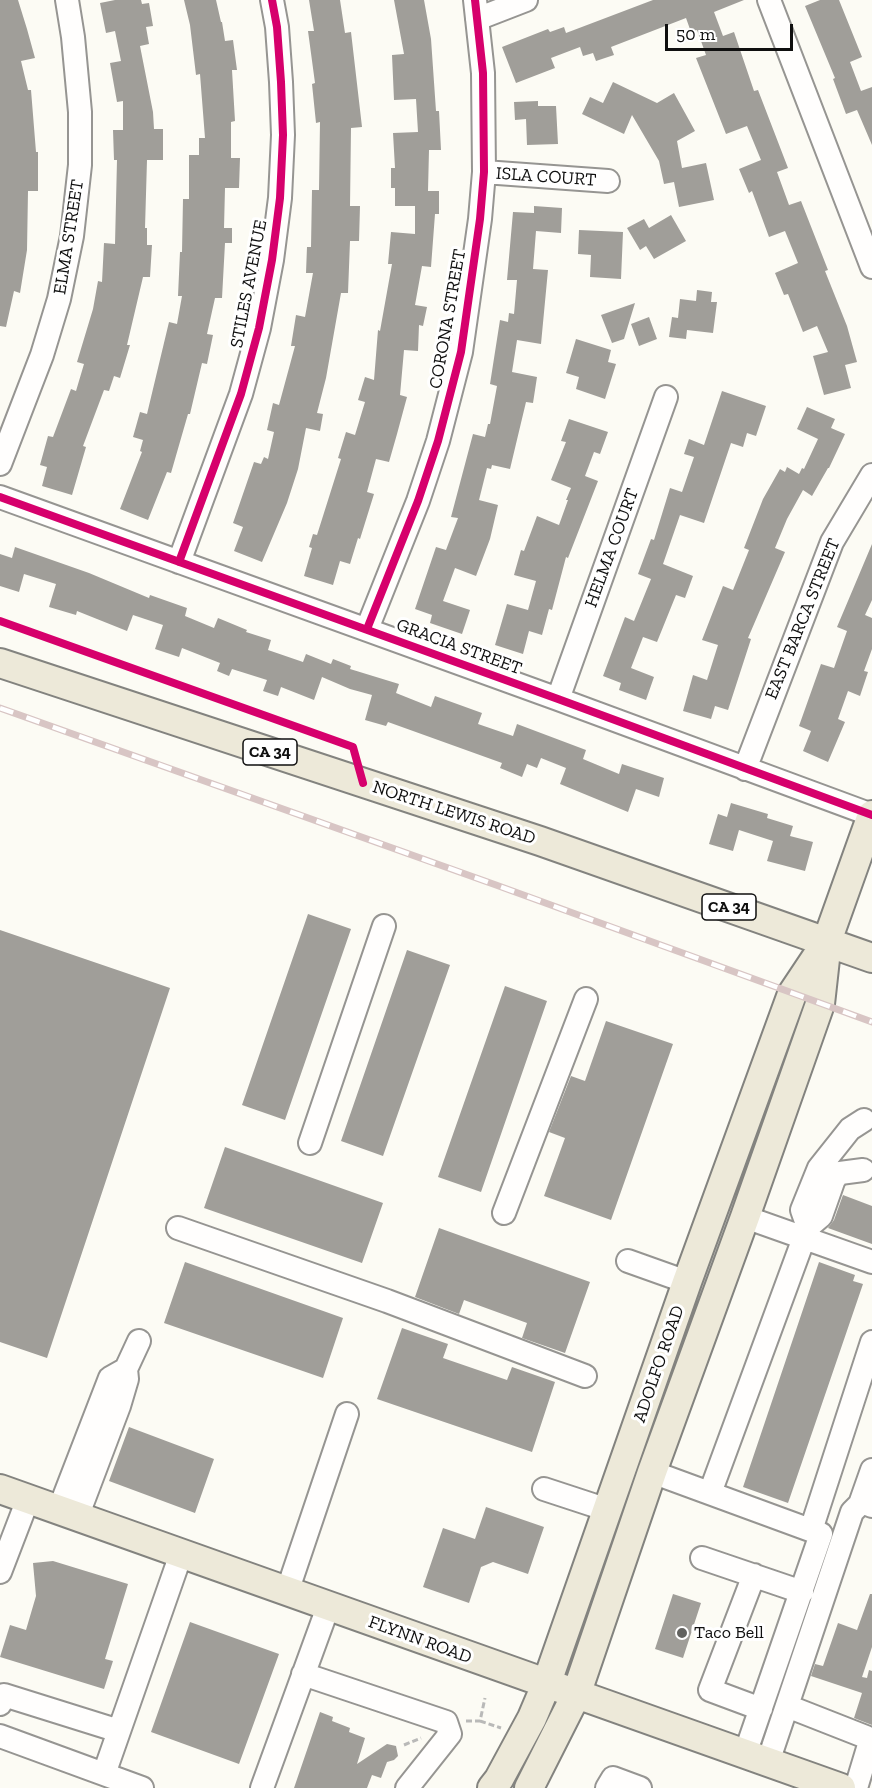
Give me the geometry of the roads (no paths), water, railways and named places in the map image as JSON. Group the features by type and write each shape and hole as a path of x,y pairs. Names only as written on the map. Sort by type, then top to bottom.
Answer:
{"main road":[{"name":"NORTH LEWIS ROAD","path":"0,663 540,841 872,958"},
{"name":"ADOLFO ROAD","path":"529,1788 576,1695 652,1472 745,1217 820,1004 827,941 872,815"},
{"name":"ADOLFO ROAD","path":"492,1788 532,1718 546,1685 687,1282 792,994 827,941"},
{"name":"FLYNN ROAD","path":"0,1489 841,1788"}],"street":[{"name":"ELMA STREET","path":"0,464 42,355 59,299 72,236 80,165 80,112 75,47 67,0"},
{"name":"STILES AVENUE","path":"179,562 241,394 259,328 272,260 280,198 283,135 277,27 272,0"},
{"path":"476,10 526,0"},
{"path":"770,0 872,267"},
{"name":"CORONA STREET","path":"367,629 418,501 438,441 461,352 479,230 484,172 484,102 476,10"},
{"name":"ISLA COURT","path":"484,172 608,181"},
{"name":"HELMA COURT","path":"558,699 666,397"},
{"name":"EAST BARCA STREET","path":"745,770 832,542 872,475"},
{"name":"GRACIA STREET","path":"0,497 872,815"},
{"path":"310,1143 384,926"},
{"path":"504,1213 586,999"},
{"path":"806,1232 802,1210 819,1168 850,1129 864,1120"},
{"path":"830,1152 868,1171"},
{"path":"710,1493 806,1232 820,1216 834,1179 840,1173 868,1171"},
{"path":"745,1217 806,1232 872,1262"},
{"path":"178,1228 387,1301 585,1376"},
{"path":"628,1261 687,1282"},
{"path":"68,1513 110,1378 126,1368 139,1341"},
{"path":"811,1530 872,1342"},
{"path":"287,1592 347,1414"},
{"path":"756,1758 787,1706 852,1512 866,1505 872,1470"},
{"path":"652,1472 821,1534 760,1709 756,1758"},
{"path":"544,1489 608,1510"},
{"path":"0,1572 28,1499"},
{"path":"104,1774 181,1554"},
{"path":"702,1558 802,1592"},
{"path":"754,1575 710,1690 760,1709"},
{"path":"262,1788 328,1606"},
{"path":"303,1674 446,1722 450,1734 406,1788"},
{"path":"0,1704 4,1695 119,1731"},
{"path":"787,1706 866,1737 869,1745 855,1788"},
{"path":"0,1736 142,1788"},
{"path":"607,1788 613,1778 640,1788"}],"railway":[{"path":"0,708 872,1022"}],"place":[{"name":"Taco Bell","path":"682,1633"}]}
